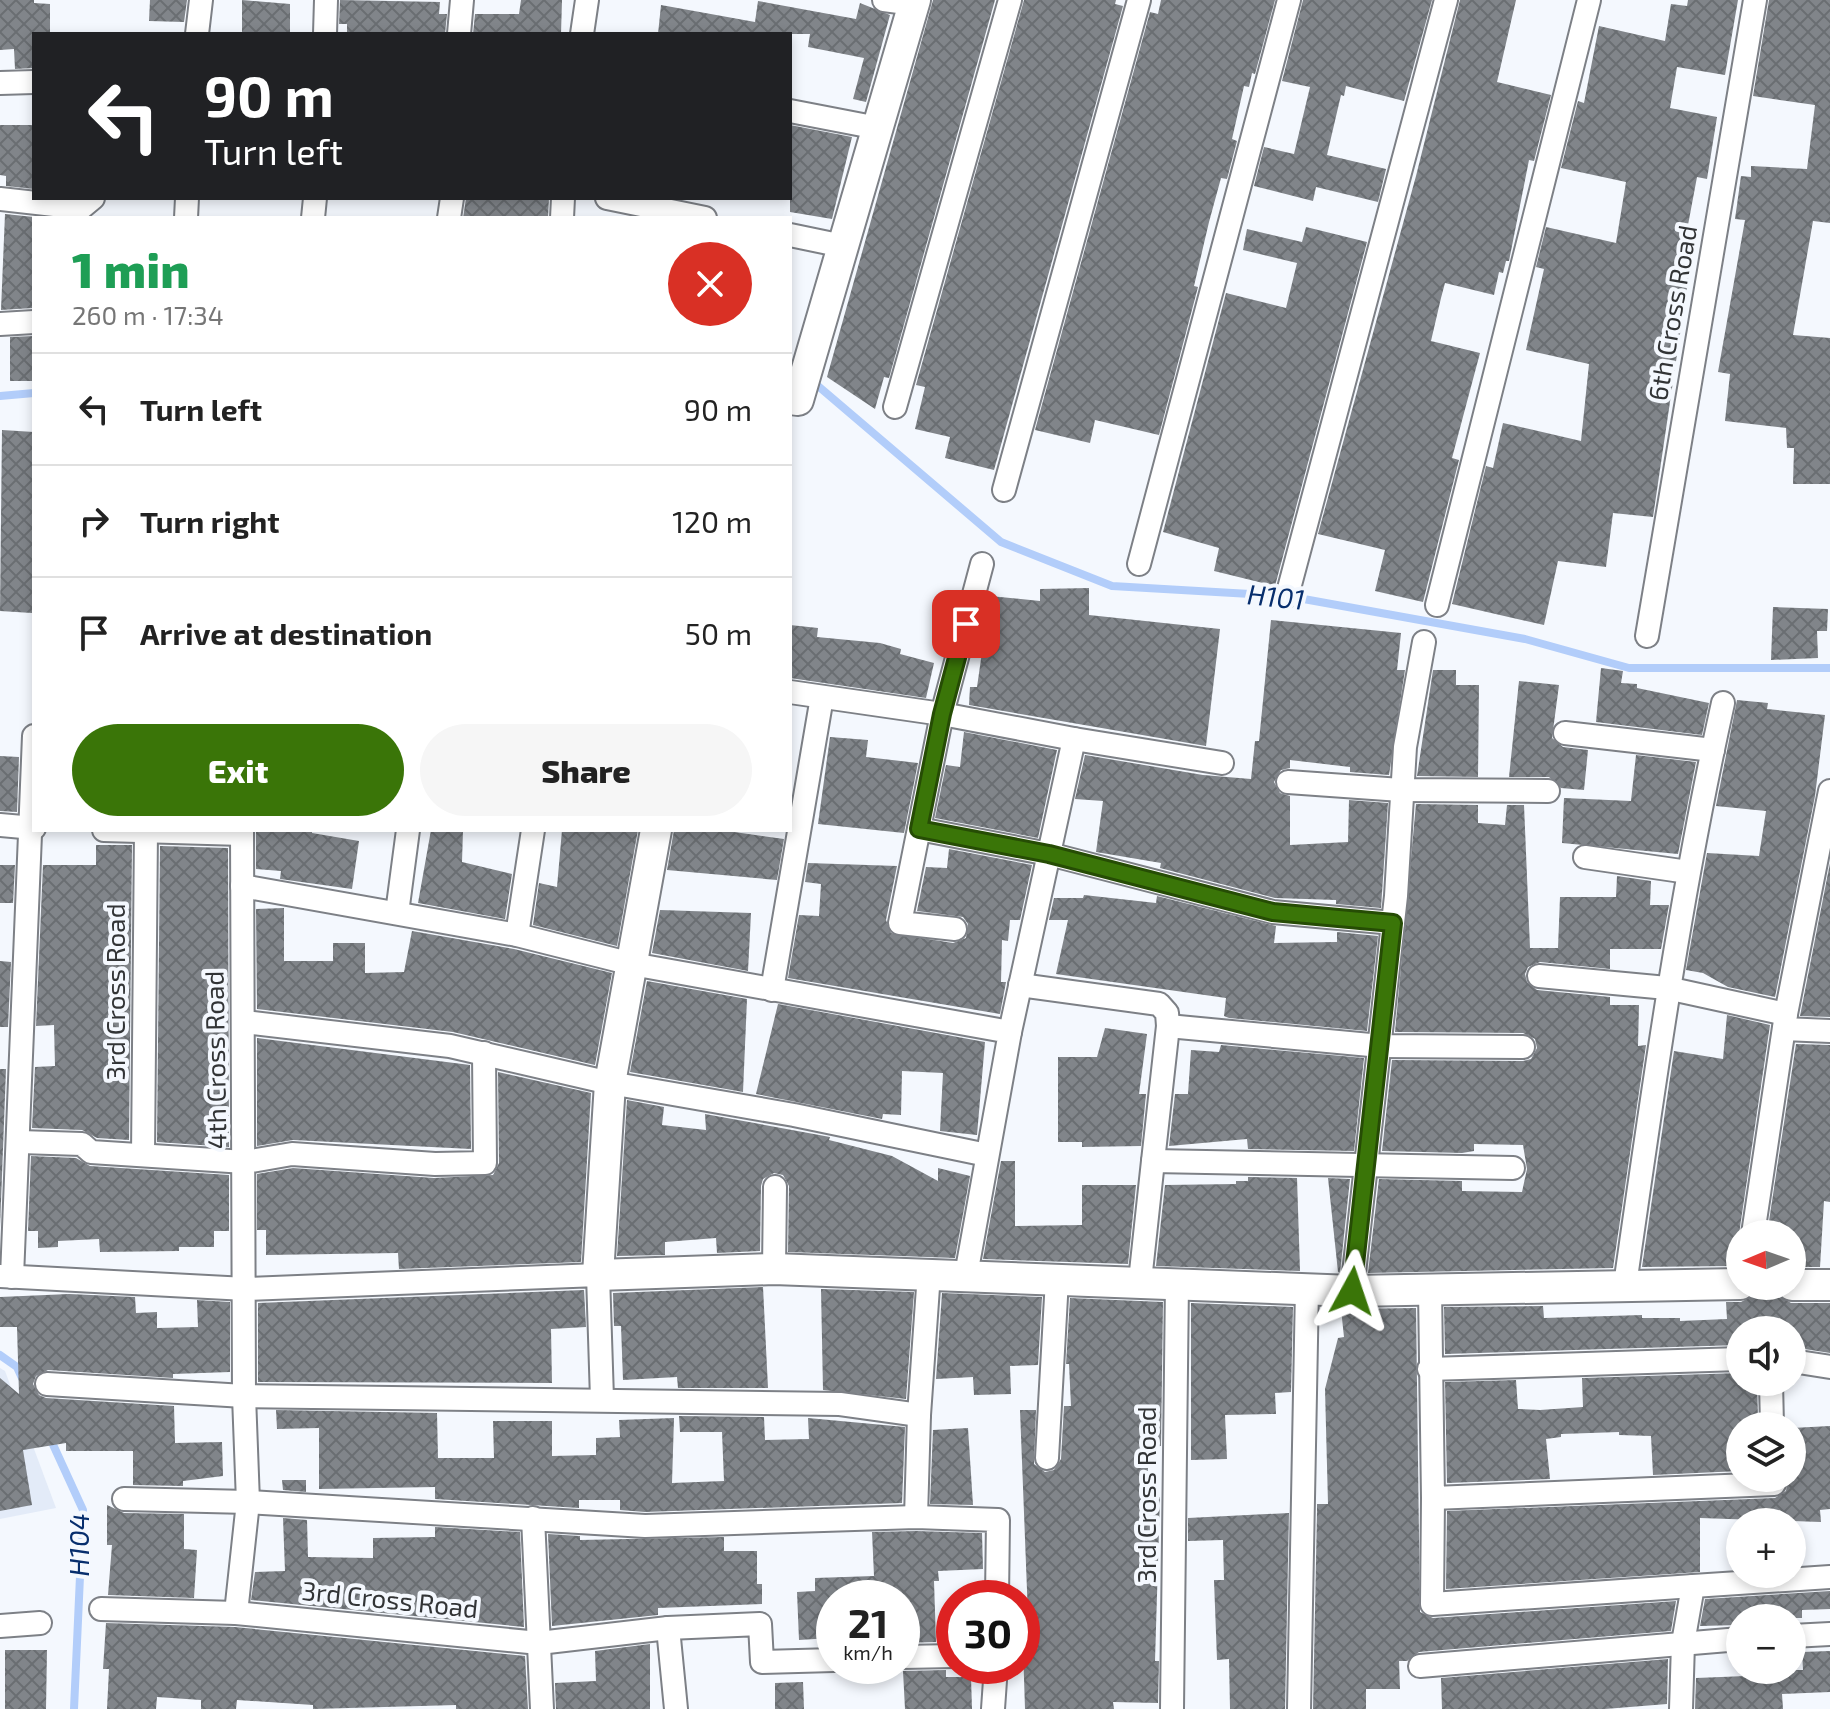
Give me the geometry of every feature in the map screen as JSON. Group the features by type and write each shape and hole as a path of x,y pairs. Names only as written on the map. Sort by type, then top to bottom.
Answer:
{"street":[{"path":"197,32 201,0"},
{"path":"325,32 326,0"},
{"path":"459,32 462,0"},
{"path":"582,32 587,0"},
{"path":"895,407 1010,0"},
{"path":"1004,490 1139,0"},
{"path":"1139,564 1289,0"},
{"path":"1287,596 1446,0"},
{"path":"1437,605 1589,0"},
{"name":"6th Cross Road","path":"1647,636 1755,0"},
{"path":"794,400 819,331 878,128 905,1"},
{"path":"0,83 32,82"},
{"path":"792,111 878,128"},
{"path":"0,199 81,208 91,200"},
{"path":"617,200 695,216"},
{"path":"792,235 843,246"},
{"path":"0,324 32,322"},
{"path":"955,929 900,923 942,714 982,564"},
{"path":"1352,1291 1363,1166 1381,1046 1393,923 1405,747 1424,642"},
{"path":"792,692 942,714 1222,763"},
{"path":"772,990 822,697"},
{"path":"1625,1285 1667,988 1723,703"},
{"path":"1565,733 1713,750"},
{"path":"966,1275 1010,1032 1074,739"},
{"path":"1288,782 1401,790 1548,791"},
{"path":"1755,1220 1785,1021 1830,791"},
{"path":"32,797 20,1142 6,1276 246,1289 774,1269 1352,1291 1726,1284"},
{"path":"0,825 31,828"},
{"path":"919,829 1049,854 1273,912 1393,923"},
{"name":"3rd Cross Road","path":"143,1155 146,832"},
{"name":"4th Cross Road","path":"236,1613 248,1502 244,1396 242,832"},
{"path":"397,913 408,832"},
{"path":"517,935 533,832"},
{"path":"602,1399 598,1275 610,1083 656,832"},
{"path":"1585,857 1688,872"},
{"path":"242,886 517,935 632,964 1010,1032"},
{"path":"1539,976 1667,988 1830,1031"},
{"path":"1020,985 1159,1004 1167,1013 1140,1281"},
{"path":"244,1022 450,1046 610,1083 794,1115 987,1155"},
{"path":"1168,1026 1381,1046 1523,1047"},
{"path":"20,1142 82,1144 91,1152 245,1162 292,1154 435,1164 485,1163 484,1053"},
{"path":"1153,1161 1513,1168"},
{"path":"774,1269 775,1187"},
{"path":"916,1517 919,1415 929,1273"},
{"path":"1047,1458 1057,1279"},
{"name":"3rd Cross Road","path":"1172,1709 1177,1282"},
{"path":"1806,1285 1830,1285"},
{"path":"1299,1709 1307,1288"},
{"path":"1430,1289 1432,1604 1830,1577"},
{"path":"1429,1369 1726,1359"},
{"path":"1806,1363 1830,1367"},
{"path":"47,1384 244,1396 840,1404 919,1415"},
{"path":"1433,1498 1726,1486"},
{"path":"124,1499 248,1502 645,1526 916,1517 998,1520 997,1580"},
{"path":"533,1518 542,1709"},
{"path":"1681,1709 1683,1643 1693,1586"},
{"name":"3rd Cross Road","path":"101,1609 236,1613 539,1643 668,1628 760,1624 762,1662 816,1660"},
{"path":"0,1626 40,1623"},
{"path":"668,1628 676,1709"},
{"path":"1806,1635 1830,1634"},
{"path":"1420,1666 1726,1640"},
{"path":"993,1709 995,1684"}],"shaded area":[{"path":"0,1368 5,1371 56,1508 0,1519"}],"building":[{"path":"0,0 34,0 34,3 50,4 50,32 32,32 32,68 15,69 14,49 0,50"},
{"path":"150,0 187,0 184,22 149,21"},
{"path":"242,0 290,4 290,32 242,32"},
{"path":"340,0 440,2 439,14 447,14 445,32 347,32 347,24 339,24"},
{"path":"521,0 562,0 561,32 473,32 475,14 519,14"},
{"path":"933,0 995,0 889,378 884,377 875,409 827,377"},
{"path":"1024,0 1116,0 1115,4 1123,6 994,470 945,458 950,437 915,429 925,387 916,385"},
{"path":"1161,0 1275,0 1255,74 1252,73 1249,87 1244,86 1232,139 1237,141 1227,179 1221,178 1209,222 1194,286 1198,287 1159,435 1095,420 1090,443 1035,430 1150,12 1158,14"},
{"path":"1303,0 1432,0 1404,101 1346,86 1344,96 1341,95 1327,155 1386,169 1378,202 1316,187 1313,201 1254,186 1264,147 1294,154 1310,87 1282,81"},
{"path":"1460,0 1516,0 1497,82 1551,95 1534,161 1529,160 1509,261 1506,261 1503,273 1499,272 1494,295 1445,283 1441,298 1431,341 1480,353 1452,458 1459,460 1423,602 1375,591 1385,550 1318,534 1416,176"},
{"path":"1688,0 1738,0 1725,75 1677,67 1670,108 1717,117 1707,179 1697,177 1688,225 1696,226 1653,517 1613,513 1606,567 1558,561 1544,625 1452,604 1486,466 1493,468 1503,423 1581,441 1589,364 1526,350 1544,269 1536,267 1546,227 1616,243 1626,182 1561,168 1578,101 1584,103 1599,26 1665,41 1671,4 1687,6"},
{"path":"1769,0 1830,0 1830,223 1813,221 1793,335 1830,338 1830,484 1793,484 1794,448 1787,448 1786,428 1725,421 1730,374 1718,372 1745,220 1735,219 1741,176 1751,177 1751,166 1807,169 1815,105 1753,96"},
{"path":"758,1 856,19 860,3 890,15 866,102 853,99 864,58 808,47 810,34 658,32 661,5 755,22"},
{"path":"0,125 32,125 32,189 6,186 6,176 0,175"},
{"path":"792,125 852,137 832,219 790,212"},
{"path":"466,200 549,200 548,216 463,216"},
{"path":"5,214 32,217 32,308 1,310"},
{"path":"1306,227 1367,242 1275,586 1214,571 1219,548 1163,532 1226,293 1286,308 1297,263 1243,250 1247,229 1302,242"},
{"path":"32,336 32,381 10,381 10,337"},
{"path":"2,430 32,432 32,613 0,611"},
{"path":"1089,588 1089,615 1220,629 1206,746 969,705 970,687 977,687 990,596 1040,601 1040,589"},
{"path":"1773,607 1828,609 1827,631 1817,631 1818,658 1771,660"},
{"path":"1271,620 1401,633 1397,670 1405,670 1389,775 1350,772 1350,767 1290,760 1290,768 1281,770 1274,782 1280,793 1290,796 1290,845 1348,842 1349,800 1388,803 1381,908 1336,904 1336,900 1275,898 1160,868 1161,863 1096,852 1103,801 1075,799 1085,755 1203,775 1251,779 1255,741 1259,741"},
{"path":"792,625 818,628 817,637 880,643 901,649 900,654 934,663 926,698 792,678"},
{"path":"1601,668 1623,671 1621,683 1637,684 1637,688 1709,703 1702,735 1596,722"},
{"path":"1433,670 1456,670 1456,685 1479,685 1478,777 1417,776"},
{"path":"1519,681 1559,685 1552,738 1563,747 1588,750 1584,790 1561,788 1549,777 1509,777"},
{"path":"1737,700 1768,703 1767,709 1825,715 1815,796 1775,997 1728,987 1703,973 1686,970 1707,853 1759,856 1766,811 1716,806"},
{"path":"964,732 1057,750 1038,838 935,818 946,765 960,767"},
{"path":"830,737 868,740 866,757 918,763 904,833 818,824"},
{"path":"1636,755 1696,762 1678,854 1562,843 1564,798 1631,801"},
{"path":"0,756 19,757 17,812 0,811"},
{"path":"1416,804 1478,805 1478,823 1505,825 1507,805 1524,805 1530,948 1558,948 1560,897 1616,897 1617,876 1651,881 1650,905 1669,905 1661,949 1610,949 1610,969 1540,962 1528,967 1525,974 1527,982 1537,990 1610,997 1610,1005 1639,1005 1638,1046 1646,1045 1613,1268 1368,1273 1379,1179 1462,1181 1462,1191 1522,1192 1527,1169 1523,1145 1474,1144 1474,1151 1462,1153 1382,1151 1392,1060 1523,1061 1531,1059 1537,1048 1535,1039 1523,1033 1395,1032"},
{"path":"256,832 312,832 359,841 352,889 280,879 281,871 256,869"},
{"path":"431,832 463,832 462,862 512,874 505,919 418,903"},
{"path":"562,832 638,832 617,946 533,925 539,883 557,887"},
{"path":"674,832 734,832 784,839 777,880 667,870"},
{"path":"96,845 132,845 129,1140 97,1138 82,1130 32,1128 35,1067 55,1066 54,1025 36,1026 43,865 96,865"},
{"path":"160,846 228,848 229,1147 157,1142"},
{"path":"949,849 1032,865 1020,920 1010,920 1008,941 1002,940 1001,982 1006,982 1000,1014 788,978 799,915 819,916 821,884 805,882 808,863 897,866 886,920 891,933 953,943 966,938 968,924 963,917 917,911 926,867 947,868"},
{"path":"1830,863 1830,1017 1800,1016"},
{"path":"0,865 15,865 13,903 0,903"},
{"path":"1084,895 1156,903 1157,896 1276,926 1274,943 1337,942 1337,932 1378,936 1367,1031 1229,1018 1224,1016 1226,998 1056,974 1068,920 1049,920 1054,898 1083,898"},
{"path":"284,908 284,961 333,961 333,943 365,943 365,973 404,972 412,931 514,949 612,973 595,1065 453,1032 257,1009 256,909"},
{"path":"660,910 751,913 748,971 652,953"},
{"path":"0,961 11,962 8,1027 0,1027"},
{"path":"647,981 747,999 743,1092 630,1072"},
{"path":"778,1004 985,1042 977,1135 940,1131 943,1073 902,1071 901,1115 883,1114 882,1119 756,1094"},
{"path":"1727,1015 1770,1025 1741,1220 1726,1220 1726,1266 1642,1267 1674,1051 1723,1059"},
{"path":"1105,1028 1147,1034 1139,1094 1146,1094 1141,1146 1082,1147 1082,1142 1058,1142 1058,1057 1097,1057"},
{"path":"257,1038 470,1065 471,1149 293,1140 257,1146"},
{"path":"1796,1044 1830,1045 1830,1202 1824,1201 1820,1267 1806,1267 1806,1220 1769,1220"},
{"path":"1221,1045 1364,1058 1354,1151 1248,1149 1247,1139 1169,1146 1175,1094 1188,1094 1191,1050 1219,1052"},
{"path":"0,1069 6,1069 0,1228"},
{"path":"498,1072 591,1093 581,1262 399,1269 398,1253 266,1255 266,1230 257,1230 257,1174 293,1168 434,1178 493,1175 499,1163"},
{"path":"627,1100 664,1107 662,1125 706,1130 705,1114 830,1137 829,1140 892,1156 938,1181 938,1168 970,1176 955,1258 788,1252 789,1186 783,1175 774,1173 763,1179 761,1186 760,1251 717,1253 716,1238 665,1242 665,1255 617,1256"},
{"path":"31,1156 76,1158 90,1166 229,1175 229,1231 214,1231 214,1247 179,1247 179,1251 100,1252 99,1239 58,1241 58,1247 38,1248 38,1231 28,1231"},
{"path":"1001,1161 1015,1161 1015,1226 1082,1225 1082,1185 1136,1185 1128,1264 983,1259"},
{"path":"1248,1177 1297,1178 1300,1271 1156,1266 1165,1185 1236,1184 1236,1181 1248,1181"},
{"path":"1328,1178 1350,1179 1340,1273 1338,1272"},
{"path":"763,1287 768,1388 678,1388 677,1377 623,1380 621,1326 614,1326 613,1293"},
{"path":"821,1289 914,1292 906,1399 823,1390"},
{"path":"584,1290 586,1327 551,1329 552,1383 258,1382 258,1303"},
{"path":"942,1293 1042,1297 1038,1365 1010,1366 1011,1394 974,1395 973,1377 936,1379"},
{"path":"69,1294 135,1297 136,1313 157,1312 157,1328 198,1327 197,1300 230,1302 230,1372 173,1374 173,1378 48,1370 36,1376 33,1384 39,1395 46,1398 174,1406 175,1443 222,1442 223,1476 183,1481 183,1486 133,1485 133,1451 66,1451 66,1443 23,1450 32,1505 0,1511 0,1378 19,1394 17,1327 0,1327 0,1297"},
{"path":"1070,1298 1163,1302 1161,1446 1147,1447 1149,1497 1160,1497 1155,1661 1159,1661 1158,1703 1113,1702 1114,1709 1025,1709 1024,1684 1040,1684 1040,1580 1027,1580 1020,1410 1036,1410 1034,1464 1045,1472 1054,1470 1061,1459 1064,1406 1071,1406 1069,1364 1066,1364"},
{"path":"1786,1300 1791,1303 1830,1303 1830,1353 1806,1349 1806,1316 1727,1316 1726,1302"},
{"path":"1191,1303 1293,1307 1291,1392 1275,1393 1276,1414 1225,1415 1227,1459 1191,1460"},
{"path":"1543,1306 1544,1318 1642,1315 1642,1318 1680,1318 1680,1321 1726,1319 1726,1345 1445,1354 1444,1307"},
{"path":"1416,1308 1420,1612 1433,1618 1676,1601 1671,1631 1419,1652 1407,1661 1399,1661 1400,1689 1366,1689 1366,1709 1313,1709 1317,1504 1328,1504 1325,1389 1338,1338 1344,1337 1341,1309"},
{"path":"1726,1373 1726,1396 1757,1396 1758,1412 1726,1412 1726,1472 1653,1475 1651,1436 1619,1435 1619,1432 1561,1434 1561,1437 1546,1439 1550,1479 1447,1483 1445,1382 1516,1380 1518,1409 1540,1410 1583,1407 1582,1378"},
{"path":"276,1410 437,1413 438,1458 494,1458 493,1421 552,1421 552,1456 596,1455 596,1438 620,1437 619,1420 674,1418 672,1483 724,1481 722,1432 680,1432 679,1416 764,1417 765,1440 809,1439 808,1418 905,1427 902,1503 645,1512 620,1510 620,1500 579,1500 579,1508 435,1499 435,1487 319,1489 319,1428 277,1429"},
{"path":"1830,1426 1830,1509 1820,1510 1821,1522 1806,1522 1806,1508 1726,1508 1726,1519 1700,1518 1700,1572 1446,1589 1447,1511 1775,1498 1784,1492 1806,1492 1806,1427"},
{"path":"968,1428 973,1505 930,1504 933,1430"},
{"path":"282,1480 306,1480 306,1492 283,1490"},
{"path":"107,1505 124,1513 184,1514 184,1549 197,1550 194,1598 108,1595 112,1545 107,1545"},
{"path":"1289,1513 1285,1709 1230,1709 1229,1659 1217,1660 1214,1580 1224,1580 1223,1540 1188,1541 1188,1518"},
{"path":"283,1518 307,1520 308,1557 373,1558 373,1538 435,1537 435,1527 520,1532 524,1627 251,1600 255,1572 285,1571"},
{"path":"872,1532 982,1533 983,1569 938,1571 939,1580 934,1581 936,1642 920,1642 920,1580 816,1580 816,1639 799,1640 797,1592 815,1591 815,1578 874,1576"},
{"path":"548,1534 580,1536 580,1540 724,1537 724,1551 757,1551 757,1584 762,1584 762,1604 658,1608 658,1615 552,1626"},
{"path":"1830,1591 1830,1609 1806,1610 1806,1604 1726,1604 1726,1625 1700,1626 1705,1599"},
{"path":"106,1623 235,1627 525,1656 528,1709 456,1709 456,1705 313,1709 313,1705 237,1700 236,1709 201,1709 201,1700 157,1697 156,1709 107,1709 109,1669 103,1669"},
{"path":"650,1644 650,1709 556,1709 555,1683 596,1681 595,1651"},
{"path":"5,1650 47,1650 46,1709 5,1709"},
{"path":"1830,1651 1830,1692 1782,1694 1783,1709 1695,1709 1696,1678 1726,1677 1726,1684 1806,1684 1806,1652"},
{"path":"1668,1659 1667,1704 1605,1709 1442,1709 1441,1678"},
{"path":"936,1670 936,1684 971,1684 972,1709 905,1709 904,1684 920,1684 920,1671"},
{"path":"803,1682 804,1709 775,1709 775,1683"}],"waterway":[{"name":"H101","path":"811,380 1001,542 1112,586 1287,596 1525,639 1629,668 1830,668"},
{"name":"H101","path":"0,396 32,393"},
{"name":"H104","path":"0,1355 17,1367 22,1378"},
{"name":"H104","path":"50,1438 83,1510 74,1709"}],"route":[{"path":"966,624 942,714 919,829 1049,854 1273,912 1393,923 1381,1046 1363,1166 1352,1291"}]}
